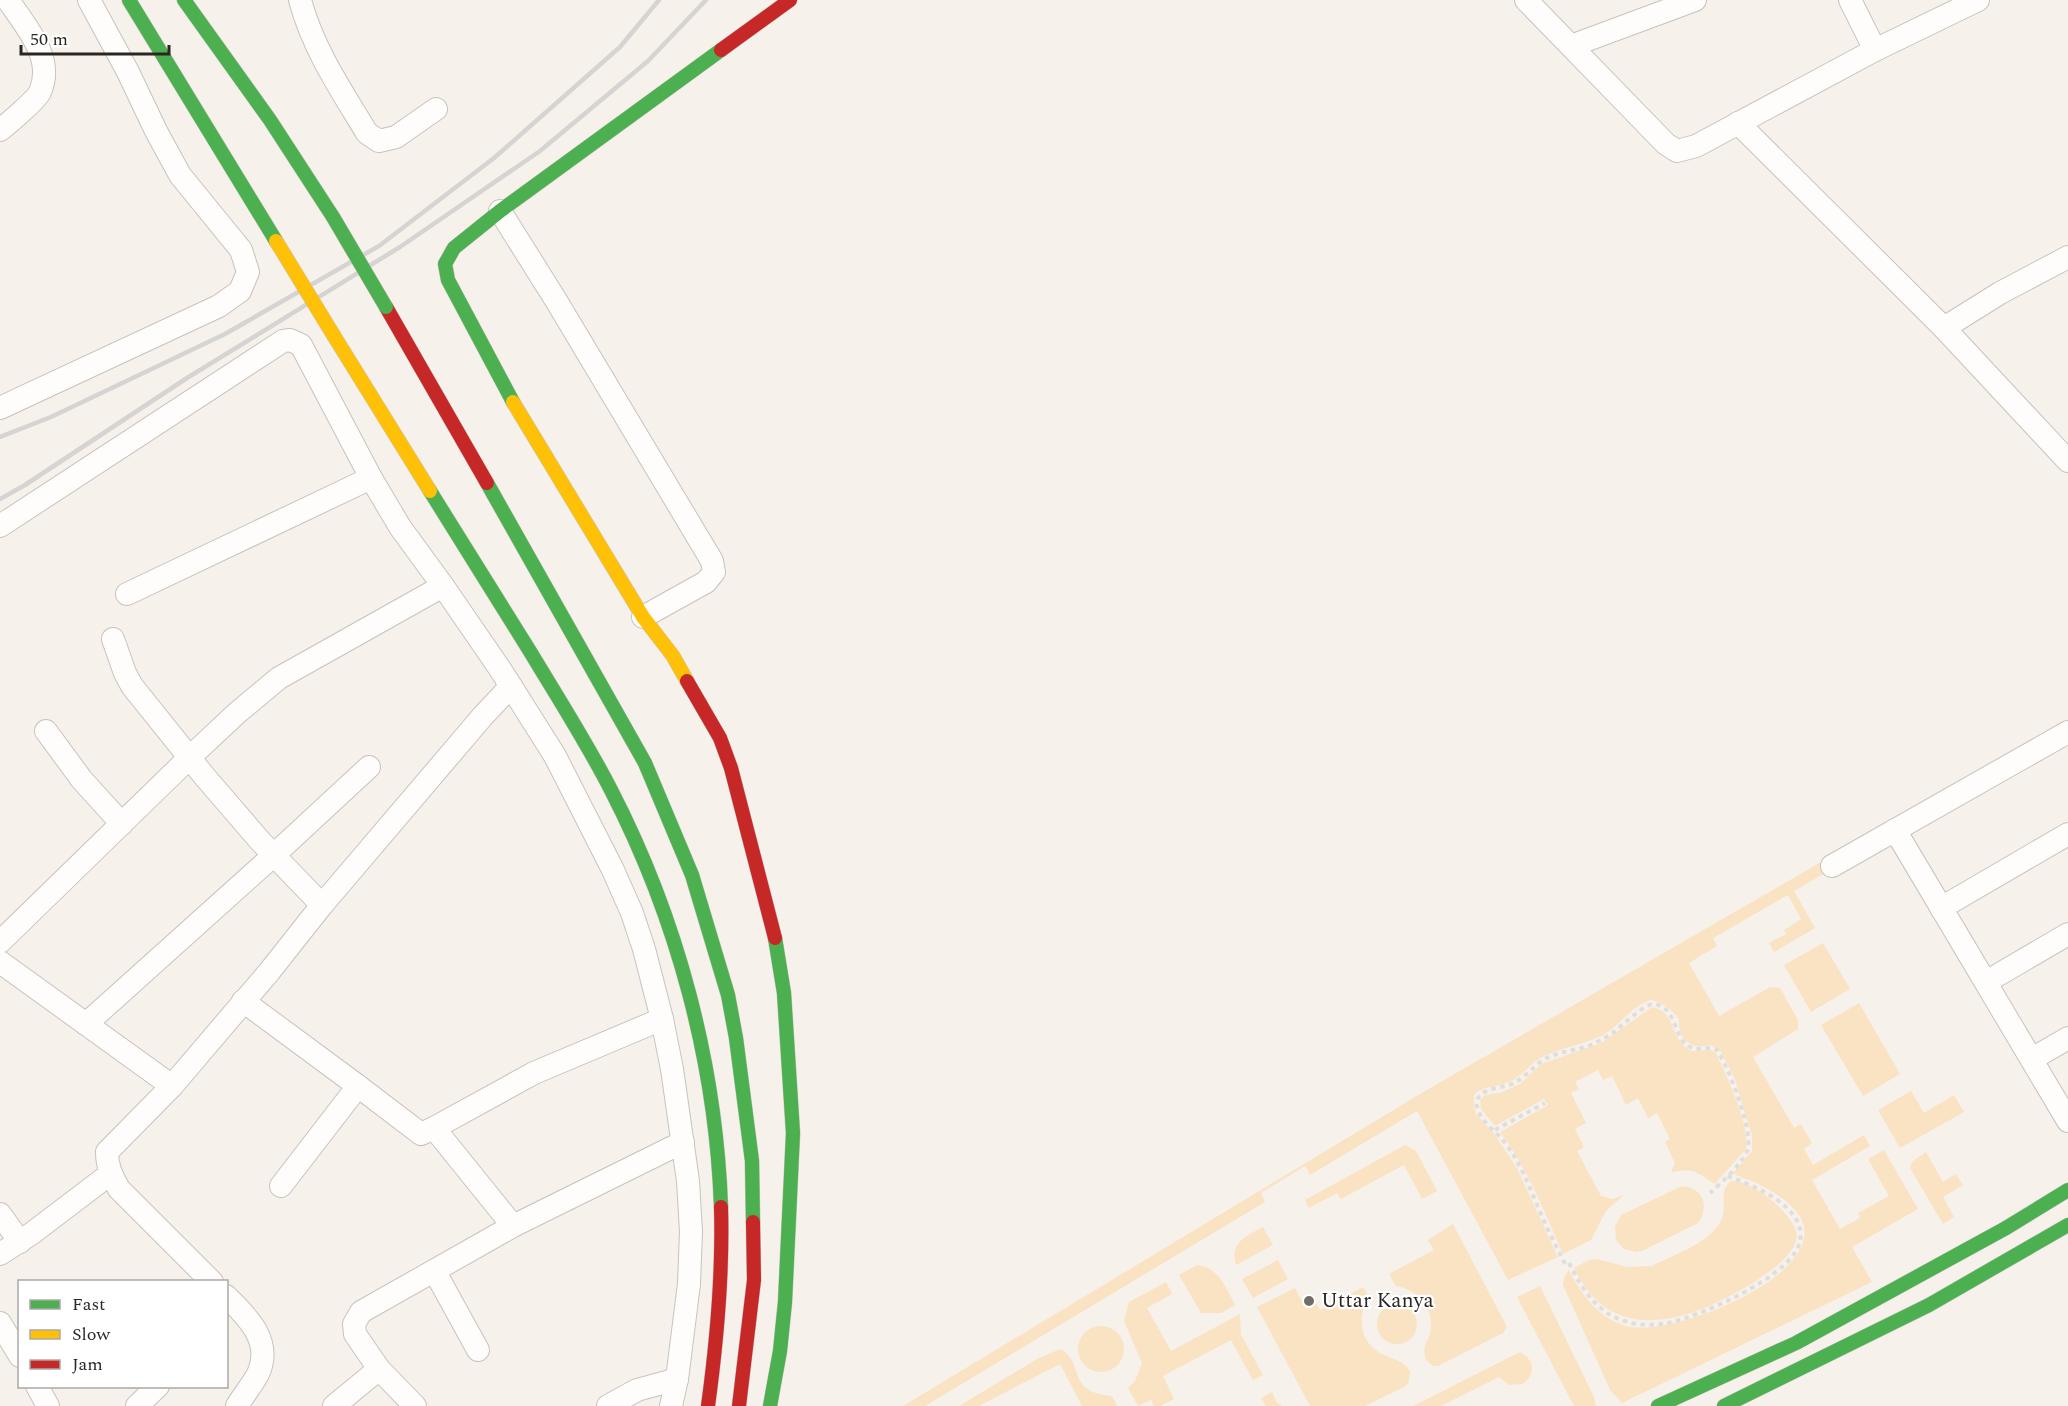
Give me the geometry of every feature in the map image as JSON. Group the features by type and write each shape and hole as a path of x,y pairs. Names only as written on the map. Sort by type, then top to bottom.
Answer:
{"main road":[{"path":"129,0 546,677 596,762 634,839 683,967 709,1076 721,1178 721,1282 717,1340 708,1406"},
{"path":"184,0 270,120 333,217 386,307 645,763 692,875 728,995 752,1161 754,1280 739,1406"},
{"path":"770,1406 780,1352 785,1302 793,1133 790,1062 780,962 731,768 707,712 673,656 643,616 525,425 448,279 446,264 454,248 500,211 790,0"},
{"path":"1658,1406 1796,1343 2006,1228 2068,1190"},
{"path":"1724,1406 1929,1305 2068,1225"}],"street":[{"path":"0,130 39,93 45,71 40,50 9,0"},
{"path":"0,408 219,306 240,291 248,272 241,250 180,175 89,0"},
{"path":"300,0 307,26 319,53 367,134 379,141 396,137 436,109"},
{"path":"1571,46 1695,0"},
{"path":"1850,0 1875,50"},
{"path":"1532,2 1571,46 1666,144 1677,151 1696,146 1875,50 1978,0"},
{"path":"1738,123 1944,328 2068,461"},
{"path":"500,211 712,561 714,572 706,582 643,616"},
{"path":"1944,328 2000,293 2066,261"},
{"path":"0,526 283,341 290,340 301,345 305,350 371,478 400,527 511,686 555,756 613,870 632,913 662,1019 672,1069 683,1142 691,1232 689,1284 677,1379 671,1406"},
{"path":"127,594 371,478"},
{"path":"0,942 189,758 279,678 443,586"},
{"path":"113,639 132,686 189,758 274,855 322,905"},
{"path":"211,1280 119,1189 110,1174 107,1152 172,1086 270,972 322,905 511,686"},
{"path":"46,731 82,780 122,824"},
{"path":"1832,866 2068,732"},
{"path":"86,1024 369,767"},
{"path":"1895,830 2068,1121"},
{"path":"1941,908 2068,834"},
{"path":"1986,982 2068,934"},
{"path":"0,962 172,1086"},
{"path":"243,1001 421,1134 534,1074 662,1019"},
{"path":"2032,1059 2068,1038"},
{"path":"281,1186 358,1086"},
{"path":"434,1128 513,1226"},
{"path":"415,1406 379,1369 355,1334 354,1324 361,1312 513,1226 683,1142"},
{"path":"0,1254 20,1242 110,1174"},
{"path":"0,1214 20,1242"},
{"path":"435,1272 478,1350"},
{"path":"229,1303 255,1329 263,1345 262,1360 257,1374 237,1406"},
{"path":"0,1323 18,1353"},
{"path":"334,1406 379,1369"},
{"path":"608,1406 637,1390 677,1379"},
{"path":"38,1388 48,1406"},
{"path":"137,1406 156,1388"}],"path":[{"path":"1710,1193 1746,1154 1749,1144 1733,1081 1717,1050 1709,1047 1697,1049 1687,1045 1670,1016 1657,1004 1649,1005 1599,1041 1585,1047 1558,1053 1535,1066 1514,1083 1503,1088 1485,1091 1480,1095 1477,1107 1518,1162 1567,1263 1589,1298 1601,1309 1627,1322 1669,1323 1710,1309 1733,1298 1777,1270 1798,1246 1800,1236 1795,1218 1784,1206 1763,1190 1727,1176"},
{"path":"1495,1130 1545,1103"}],"shaded area":[{"path":"1821,862 1827,872 1794,891 1815,928 1774,952 1769,943 1786,934 1784,930 1801,919 1788,895 1713,938 1717,946 1689,963 1719,1016 1770,987 1780,988 1798,1020 1798,1029 1753,1057 1794,1128 1801,1124 1812,1143 1804,1149 1813,1165 1864,1135 1870,1146 1812,1180 1840,1229 1860,1218 1858,1213 1889,1196 1868,1159 1884,1150 1918,1209 1852,1247 1872,1282 1622,1403 1610,1390 1563,1285 1564,1277 1569,1270 1585,1296 1607,1317 1626,1326 1647,1327 1675,1323 1707,1313 1739,1299 1768,1282 1791,1262 1803,1242 1802,1221 1794,1208 1768,1189 1733,1173 1752,1151 1752,1136 1735,1080 1721,1052 1711,1045 1696,1046 1688,1042 1682,1035 1679,1021 1674,1014 1664,1005 1652,1000 1631,1011 1606,1033 1542,1057 1514,1080 1482,1090 1474,1095 1476,1114 1493,1132 1517,1168 1558,1257 1508,1280 1417,1111 1310,1175 1305,1166 1261,1193 1265,1202 925,1406 903,1406 1420,1094"},
{"path":"1823,943 1850,989 1811,1012 1784,965"},
{"path":"1859,1003 1900,1074 1863,1096 1821,1025"},
{"path":"1652,1007 1667,1016 1680,1041 1691,1051 1711,1050 1716,1053 1741,1114 1745,1127 1746,1149 1715,1184 1690,1171 1671,1173 1675,1163 1665,1142 1670,1139 1657,1113 1648,1118 1638,1098 1626,1105 1612,1076 1603,1080 1598,1070 1575,1082 1579,1089 1571,1093 1586,1123 1575,1129 1584,1147 1577,1151 1601,1196 1612,1199 1624,1195 1606,1211 1591,1240 1563,1254 1527,1176 1500,1132 1548,1105 1544,1099 1495,1126 1481,1109 1480,1100 1485,1095 1500,1093 1520,1084 1541,1064 1601,1043"},
{"path":"1911,1091 1924,1113 1954,1095 1964,1112 1900,1148 1878,1110"},
{"path":"1405,1145 1416,1151 1437,1191 1422,1199 1404,1165 1341,1199 1337,1193 1309,1208 1305,1200"},
{"path":"1926,1152 1943,1182 1956,1174 1963,1185 1943,1197 1954,1217 1943,1224 1910,1168 1913,1161"},
{"path":"1731,1181 1751,1186 1763,1193 1782,1210 1794,1227 1797,1236 1793,1248 1775,1267 1723,1299 1699,1310 1675,1317 1652,1320 1629,1318 1608,1309 1590,1293 1574,1268 1589,1260 1597,1259 1627,1267 1652,1266 1694,1246 1719,1224 1724,1210 1725,1189"},
{"path":"1682,1186 1695,1190 1702,1199 1704,1210 1698,1223 1642,1251 1624,1249 1616,1240 1615,1227 1621,1215"},
{"path":"1453,1224 1507,1327 1503,1333 1438,1366 1433,1366 1426,1360 1425,1355 1431,1329 1429,1313 1417,1295 1396,1286 1389,1274 1434,1250 1428,1240"},
{"path":"1263,1227 1273,1245 1236,1265 1235,1251 1240,1241"},
{"path":"1278,1260 1288,1279 1253,1298 1242,1279"},
{"path":"1197,1265 1211,1270 1221,1279 1235,1305 1221,1313 1201,1313 1179,1275"},
{"path":"1166,1282 1172,1294 1147,1308 1171,1351 1240,1314 1241,1335 1263,1375 1253,1380 1231,1340 1163,1376 1174,1399 1160,1406 1154,1406 1151,1400 1138,1406 1128,1388 1135,1381 1142,1363 1124,1321 1129,1302"},
{"path":"1540,1286 1594,1397 1596,1406 1574,1406 1517,1297"},
{"path":"1363,1287 1369,1297 1362,1313 1362,1329 1365,1336 1375,1349 1407,1367 1410,1371 1409,1381 1406,1386 1365,1406 1310,1406 1257,1307 1295,1288 1302,1301 1312,1296 1320,1310"},
{"path":"1397,1304 1405,1305 1411,1310 1416,1316 1416,1332 1411,1338 1405,1343 1397,1344 1389,1343 1383,1338 1378,1332 1377,1324 1378,1316 1383,1310 1389,1305"},
{"path":"1101,1326 1117,1333 1124,1349 1117,1365 1101,1372 1085,1365 1078,1349 1085,1333"},
{"path":"1060,1349 1068,1355 1082,1383 1088,1389 1112,1396 1117,1406 1082,1406 1060,1364 979,1406 959,1406 1037,1359"},
{"path":"1520,1352 1529,1359 1532,1367 1530,1376 1523,1384 1509,1385 1499,1377 1441,1406 1413,1406"},
{"path":"1272,1392 1277,1403 1282,1406 1266,1406 1261,1398"}],"railway":[{"path":"0,437 51,417 225,334 379,246 494,158 620,47 659,0"},
{"path":"0,499 25,485 187,378 400,247 540,151 648,61 706,0"}],"traffic: fast":[{"path":"129,0 276,241"},
{"path":"184,0 270,120 333,217"},
{"path":"513,402 448,280 445,264 454,248 500,211 721,50"},
{"path":"333,217 386,307"},
{"path":"487,483 645,763 692,875 728,995 736,1038 752,1161 753,1222"},
{"path":"430,491 592,755 611,790 655,889 689,992 701,1046 718,1153 721,1207"},
{"path":"770,1406 780,1351 785,1302 793,1133 784,993 775,938"},
{"path":"1658,1406 1796,1343 2006,1228 2068,1190"},
{"path":"1724,1406 1929,1305 2068,1225"}],"traffic: slow":[{"path":"276,241 334,336"},
{"path":"334,336 430,491"},
{"path":"513,402 643,617 673,656 687,681"}],"traffic: jam":[{"path":"721,50 790,0"},
{"path":"386,307 487,483"},
{"path":"687,681 720,738 731,768 775,938"},
{"path":"708,1406 719,1307 721,1207"},
{"path":"739,1406 754,1280 753,1222"}],"place":[{"name":"Uttar Kanya","path":"1309,1301"}]}
